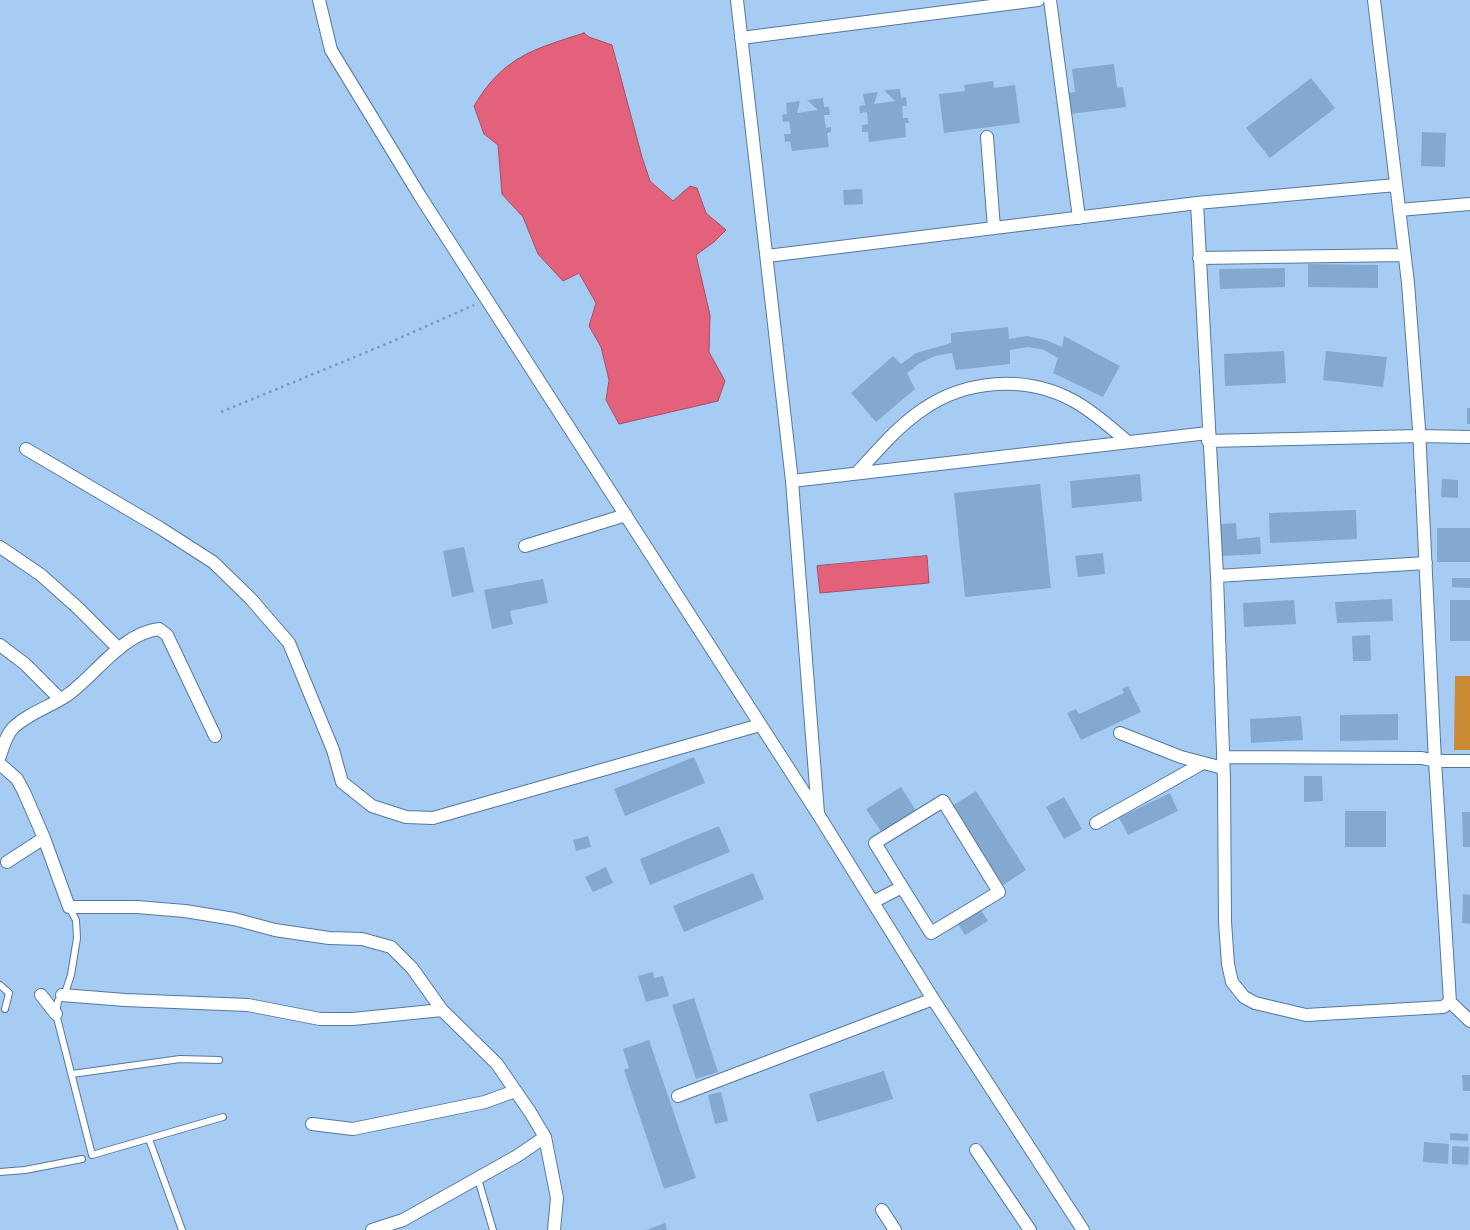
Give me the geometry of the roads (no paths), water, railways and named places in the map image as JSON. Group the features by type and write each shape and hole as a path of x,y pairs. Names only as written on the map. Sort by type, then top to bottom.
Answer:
{"street":[{"path":"319,0 331,50 420,196 818,814 933,999 1083,1230"},
{"path":"737,0 792,481 818,814"},
{"path":"741,38 1038,0"},
{"path":"1050,0 1078,218"},
{"path":"1374,0 1404,255 1419,436 1435,761 1450,1002 1470,1021"},
{"path":"987,137 994,228"},
{"path":"766,256 1196,203 1396,186"},
{"path":"1196,203 1217,576 1226,947 1232,982 1244,997 1255,1003 1306,1015 1443,1008 1450,1002"},
{"path":"1399,210 1470,204"},
{"path":"1199,258 1404,255"},
{"path":"857,473 891,437 922,409 952,394 983,384 1019,385 1062,395 1100,419 1128,442"},
{"path":"792,481 1128,442 1208,437 1470,437"},
{"path":"26,449 160,528 213,562 251,599 289,643 333,750 342,782 372,806 406,817 433,818 760,725"},
{"path":"525,546 626,515"},
{"path":"0,547 40,575 78,608 119,649"},
{"path":"1217,576 1426,563"},
{"path":"0,756 12,729 87,680 119,649 137,636 150,630 158,629 167,636 214,736"},
{"path":"0,646 25,664 60,699"},
{"path":"1120,733 1203,763 1422,758 1435,761 1470,761"},
{"path":"1096,822 1203,763"},
{"path":"0,764 17,779 44,838 69,907 136,907 184,911 234,919 275,930 329,938 362,939 391,947 412,968 442,1010 497,1064 545,1137 557,1198 554,1230"},
{"path":"943,802 999,892 930,933 902,887 875,843 943,802"},
{"path":"7,862 44,838"},
{"path":"873,902 902,887"},
{"path":"42,994 56,1014"},
{"path":"62,994 125,1000 248,1005 320,1019 353,1019 442,1010"},
{"path":"678,1096 933,999"},
{"path":"312,1124 353,1129 485,1102 516,1091"},
{"path":"372,1230 403,1220 478,1179 545,1137"},
{"path":"976,1150 1030,1230"},
{"path":"882,1210 895,1230"}],"lane":[{"path":"69,907 76,920 77,938 71,975 58,1000 56,1014 92,1155 223,1117"},
{"path":"0,985 9,993 5,1009"},
{"path":"72,1074 180,1059 219,1060"},
{"path":"149,1138 182,1230"},
{"path":"0,1172 25,1170 82,1159"},
{"path":"478,1179 494,1230"}]}
